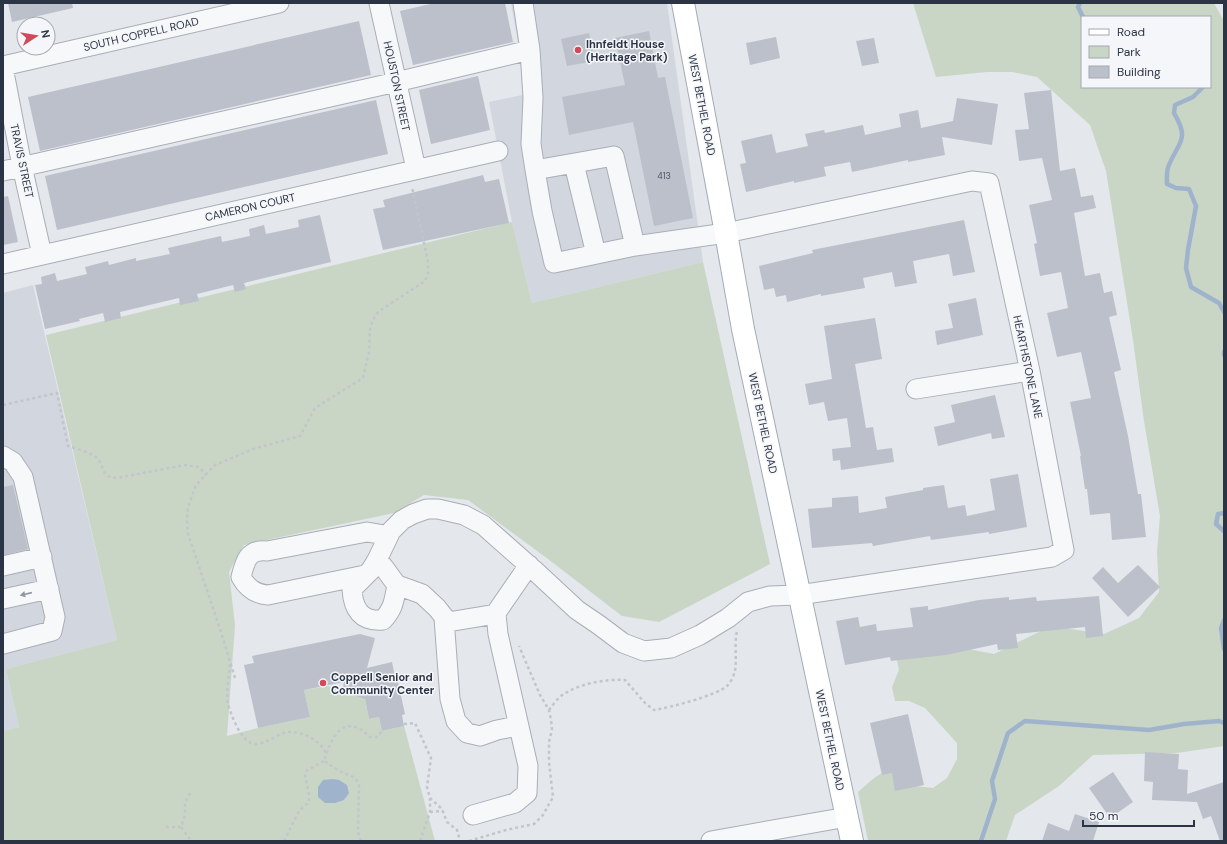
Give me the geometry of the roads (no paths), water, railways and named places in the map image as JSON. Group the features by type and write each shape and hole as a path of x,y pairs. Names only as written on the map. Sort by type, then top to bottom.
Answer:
{"main road":[{"name":"WEST BETHEL ROAD","path":"683,3 743,329 852,841"}],"street":[{"name":"SOUTH COPPELL ROAD","path":"3,66 279,3"},
{"name":"HOUSTON STREET","path":"379,3 396,82 412,170"},
{"path":"523,3 530,50 534,98 531,144 542,211 554,263 635,246 726,233"},
{"path":"3,171 396,82 530,50"},
{"name":"TRAVIS STREET","path":"3,66 22,166 42,255"},
{"name":"CAMERON COURT","path":"3,264 498,151"},
{"path":"535,170 614,156 635,246"},
{"path":"574,164 596,254"},
{"name":"HEARTHSTONE LANE","path":"726,233 972,182 989,183 1030,371 1064,550 1052,557 799,595"},
{"path":"916,389 1030,371"},
{"path":"3,456 13,462 23,477 55,617 52,631 3,644"},
{"path":"397,585 394,605 389,614 383,620 363,617 354,607 352,589 371,570 391,531 402,520 413,514 427,509 438,509 449,510 464,515 483,525 577,610 623,643 644,651 671,648 700,635 728,618 748,602 770,596 799,595"},
{"path":"365,575 268,595 258,594 252,590 241,577 245,563 249,556 260,550 267,551 367,532 388,537"},
{"path":"3,566 42,557"},
{"path":"377,560 397,585 422,594 437,608 448,622 496,614"},
{"path":"472,815 514,803 527,793 528,766 498,634 496,614 529,565"},
{"path":"3,599 49,589"},
{"path":"444,618 450,699 456,721 467,733 480,736 497,730 518,726"},
{"path":"713,841 847,817"}],"water":[{"path":"323,780 339,780 347,785 349,793 344,800 335,803 325,803 318,797 318,787"}],"waterway":[{"path":"1080,3 1078,7 1082,16"},
{"path":"1202,88 1193,97 1175,105 1174,113 1179,122 1182,135 1179,145 1168,167 1167,184 1176,188 1189,189 1196,206 1186,268 1191,287 1219,303 1224,312"},
{"path":"1224,513 1218,514 1216,524 1224,531"},
{"path":"1224,620 1221,628 1224,649"},
{"path":"981,841 995,799 992,781 1008,733 1025,721 1149,730 1184,724 1219,721 1224,723"}],"place":[{"name":"Ihnfeldt House (Heritage Park)","path":"578,50"},
{"name":"Coppell Senior and Community Center","path":"323,683"}]}
